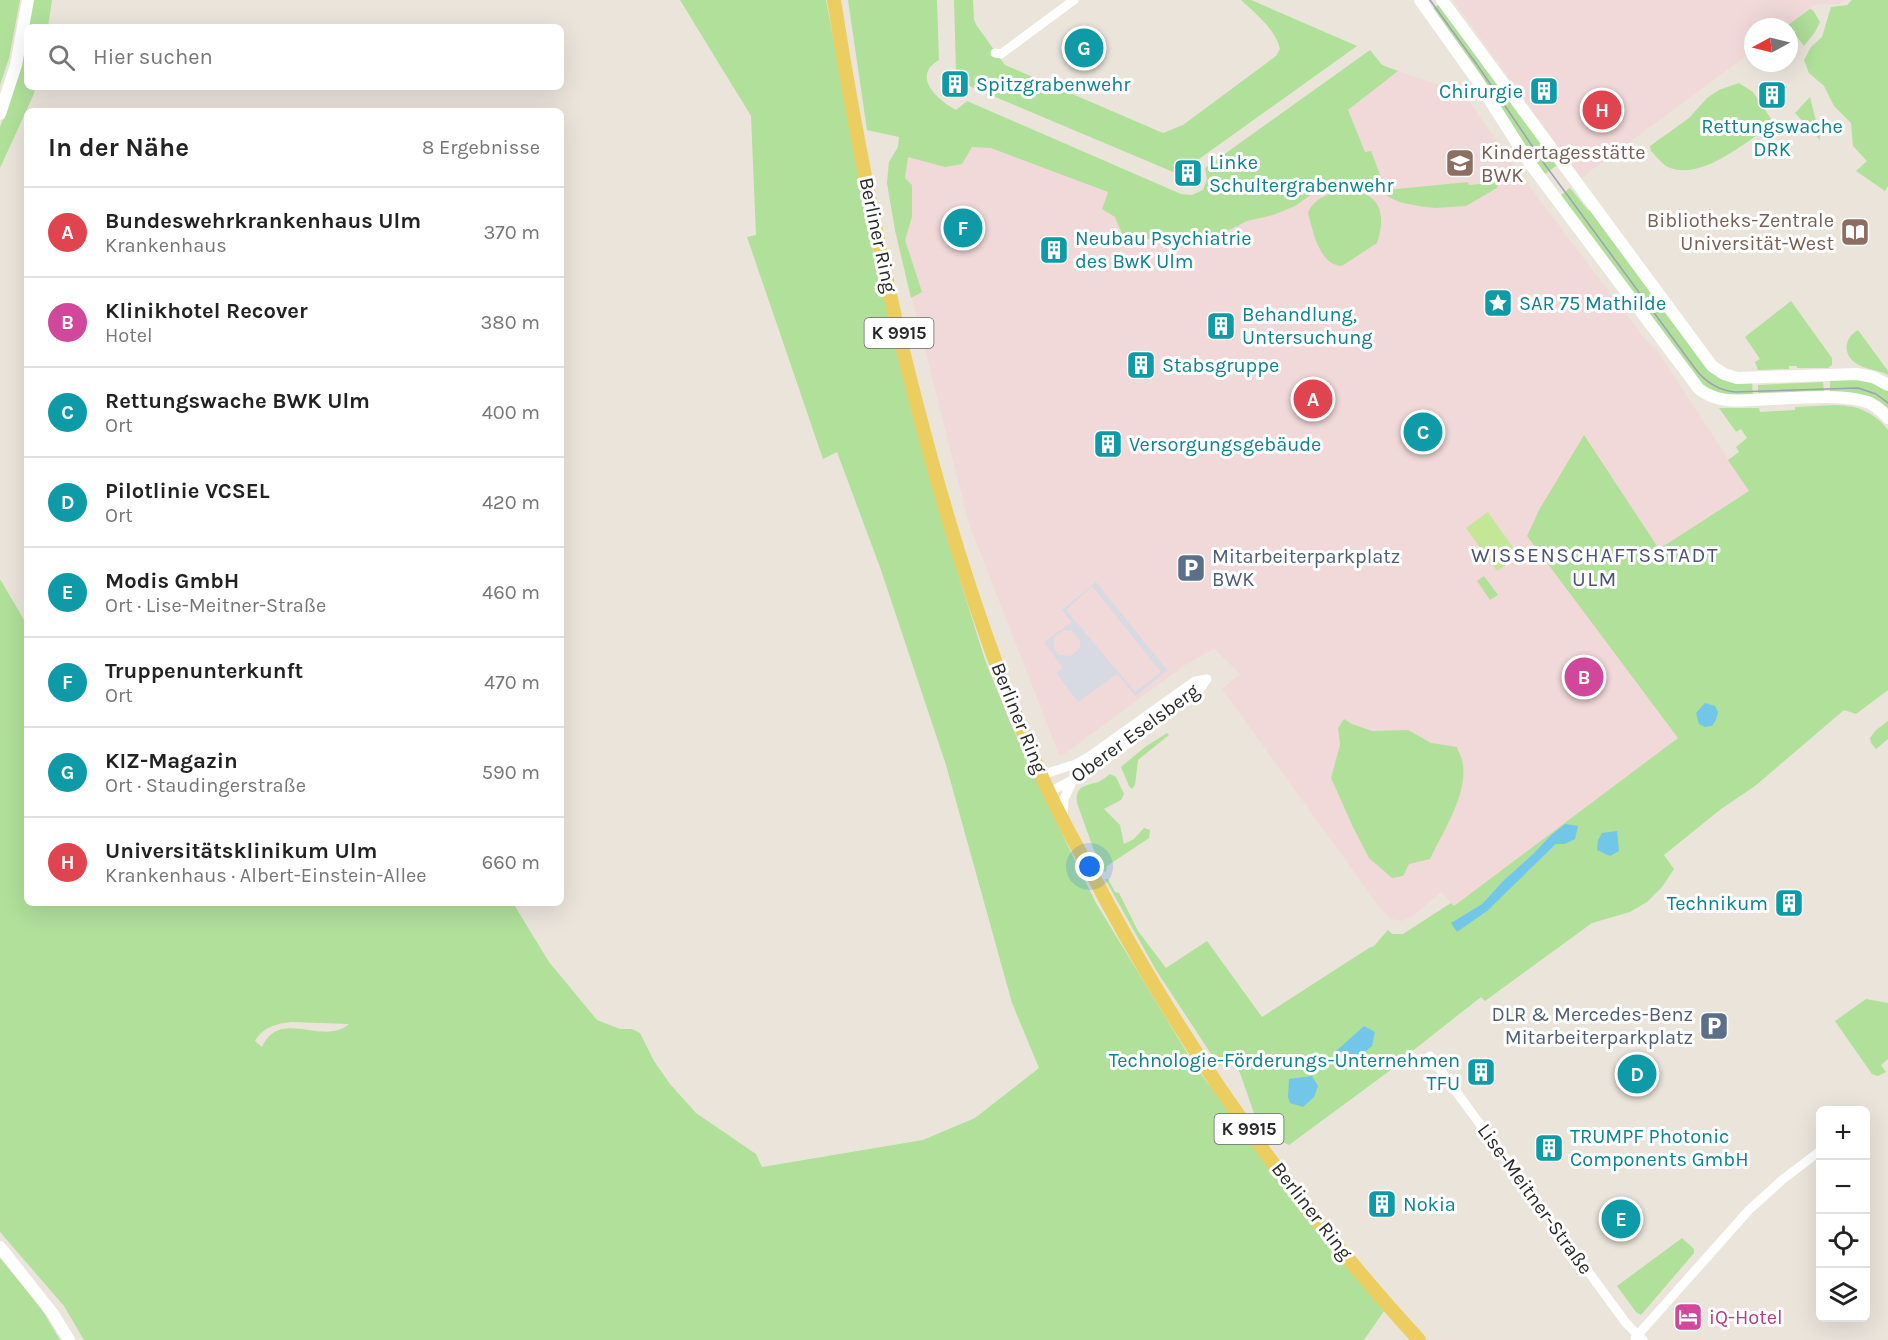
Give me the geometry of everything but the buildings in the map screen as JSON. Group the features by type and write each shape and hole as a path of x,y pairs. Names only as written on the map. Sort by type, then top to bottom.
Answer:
{"main road":[{"name":"Berliner Ring","path":"834,0 848,91 878,242 917,409 952,536 995,659 1041,775 1104,899 1148,975 1232,1104 1335,1242 1419,1340"}],"street":[{"path":"0,114 16,65 28,0"},
{"path":"996,53 1001,54 1074,0"},
{"path":"1420,0 1467,64 1534,170 1700,389 1715,398 1730,400 1833,397 1854,399 1874,406 1888,418"},
{"path":"1442,0 1712,366 1724,374 1737,378 1857,374 1873,377 1888,385"},
{"name":"Oberer Eselsberg","path":"1041,775 1076,764 1090,756 1195,681 1207,679 1200,689 1117,751 1073,780 1049,792"},
{"path":"1063,820 1064,799 1073,780"},
{"name":"Lise-Meitner-Straße","path":"1430,1056 1638,1338"},
{"path":"1638,1338 1749,1210 1782,1180 1816,1155"},
{"path":"0,1247 46,1305 69,1340"}],"shaded area":[{"path":"1453,0 1845,0 1839,4 1813,6 1797,18 1744,18 1744,58 1581,178"},
{"path":"1382,65 1464,94 1523,178 1648,343 1655,347 1749,491 1659,549 1678,738 1454,906 1441,892 1412,917 1401,921 1389,918 1380,908 1222,689 1240,674 1214,649 1185,665 1060,757 969,524 895,230 887,183 889,162 898,147 899,136 989,130 1193,223"},
{"path":"1096,582 1167,670 1136,696 1117,674 1078,702 1056,673 1063,668 1044,642 1072,622 1062,610","holes":["1092,586 1161,672 1135,692 1066,610","1064,630 1072,631 1080,640 1080,648 1071,656 1059,655 1054,649 1054,637"]}],"green space":[{"path":"0,0 20,0 9,58 0,85"},
{"path":"32,0 52,0 48,24 29,24"},
{"path":"680,0 826,0 874,256 911,410 946,535 985,660 1010,722 1096,903 1195,1066 1331,1248 1384,1311 1364,1340 84,1340 64,1306 0,1232 0,579 24,620 24,906 515,906 549,962 597,1020 620,1029 632,1029 640,1033 654,1061 670,1084 696,1113 756,1154 762,1167 923,1140 975,1118 1039,1068 1012,1003 946,765 881,570 837,452 823,459 747,237 756,235 751,116","holes":["291,1022 349,1024 339,1030 327,1032 291,1028 270,1035 262,1047 255,1041 266,1029"]},
{"path":"848,0 937,0 939,60 931,66 927,73 927,80 941,100 956,110 967,101 1181,194 1192,195 1203,190 1207,179 1205,168 1370,50 1382,65 1398,71 1348,110 1365,152 1371,151 1386,190 1468,182 1469,185 1489,183 1492,179 1498,183 1497,188 1466,206 1435,208 1399,202 1366,185 1347,183 1322,187 1295,206 1273,215 1247,221 1203,243 1188,247 1169,246 1156,240 1123,236 1115,217 1102,209 1108,192 991,148 972,147 962,164 945,167 908,157 905,178 912,185 912,217 905,240 922,292 911,298 887,183 889,162 898,147 899,137 867,130"},
{"path":"954,0 973,0 974,20 1005,65 1163,133 1183,125 1276,56 1280,49 1274,35 1241,0 1251,0 1357,46 1178,174 967,85 956,71"},
{"path":"1852,0 1888,0 1888,186 1885,191 1856,171 1867,161 1853,146 1851,123 1834,106 1824,86 1809,73 1804,60 1811,47 1822,37 1831,7 1847,5"},
{"path":"1441,3 1559,164 1545,174 1431,10"},
{"path":"1810,9 1820,22 1804,46 1798,38 1798,18"},
{"path":"24,47 24,90 35,90 28,108 24,108 24,116 0,168 0,127 9,104"},
{"path":"1739,83 1753,92 1772,120 1771,125 1722,158 1694,169 1681,170 1668,167 1651,151 1650,146 1689,118 1707,98 1719,90"},
{"path":"1810,97 1820,137 1820,140 1795,113"},
{"path":"1570,188 1587,209 1594,213 1705,363 1752,381 1753,397 1734,398 1707,391 1561,197"},
{"path":"1347,190 1367,195 1374,200 1381,214 1381,223 1377,243 1342,266 1334,264 1322,254 1308,213 1319,199"},
{"path":"1791,301 1832,358 1832,365 1828,368 1789,366 1789,369 1758,370 1755,362 1760,359 1745,337"},
{"path":"1858,330 1888,371 1888,375 1862,367 1850,357 1846,348 1847,343"},
{"path":"1830,378 1864,378 1888,389 1888,408 1868,396 1830,394"},
{"path":"1823,382 1824,391 1758,393 1758,385"},
{"path":"1836,405 1852,407 1871,414 1888,430 1888,690 1856,714 1844,710 1755,786 1721,809 1664,855 1674,869 1662,887 1647,902 1630,912 1592,923 1485,1001 1481,997 1406,1056 1407,1058 1289,1145 1270,1136 1255,1116 1240,1073 1231,1059 1219,1066 1156,970 1105,879 1108,879 1115,892 1119,893 1138,931 1166,968 1207,941 1262,1017 1374,946 1388,930 1392,934 1403,934 1451,903 1454,906 1678,738 1527,536 1539,510 1584,435 1659,549 1749,491 1728,460 1739,452 1736,447 1747,438 1741,429 1736,432 1719,408 1759,408 1760,412 1795,410 1795,407","holes":["1550,836 1565,844 1556,844 1509,889 1457,932 1452,923 1482,904"]},
{"path":"1488,512 1519,556 1497,571 1466,528"},
{"path":"1484,576 1498,595 1490,600 1477,581"},
{"path":"1344,719 1372,731 1408,730 1431,743 1457,747 1461,757 1462,785 1448,824 1430,859 1409,864 1403,876 1392,878 1369,858 1331,778 1340,745 1338,728"},
{"path":"1888,721 1888,739 1876,749 1870,738"},
{"path":"1167,733 1169,735 1138,760 1135,785 1132,789 1121,767 1145,747"},
{"path":"1110,774 1116,777 1124,794 1121,800 1104,809 1120,825 1124,844 1134,839 1144,828 1150,830 1149,838 1107,866 1106,872 1101,870 1077,803 1077,797 1079,790"},
{"path":"1866,999 1888,1003 1888,1059 1881,1065 1886,1072 1878,1076 1872,1074 1835,1021"},
{"path":"1682,1238 1694,1249 1694,1253 1641,1315 1636,1312 1617,1286"},
{"path":"0,1258 41,1308 60,1340 0,1340"}],"water":[{"path":"1705,703 1715,706 1718,712 1712,726 1705,727 1699,724 1696,713"},
{"path":"1565,824 1578,826 1575,839 1565,844 1556,844 1487,911 1457,932 1451,923 1482,904 1503,881"},
{"path":"1617,831 1619,851 1610,856 1597,850 1598,840 1602,833"},
{"path":"1364,1026 1375,1032 1372,1046 1346,1069 1334,1063 1334,1053"},
{"path":"1312,1076 1318,1086 1314,1097 1303,1107 1290,1103 1289,1079"}],"tram line":[{"path":"1430,0 1543,162 1706,381 1716,387 1735,392 1858,388 1876,394 1888,403"}],"place":[{"name":"KIZ-Magazin","path":"1084,48"},
{"name":"Spitzgrabenwehr","path":"955,84"},
{"name":"Chirurgie","path":"1544,91"},
{"name":"Rettungswache DRK","path":"1772,95"},
{"name":"Universitätsklinikum Ulm","path":"1602,110"},
{"name":"Kindertagesstätte BWK","path":"1460,163"},
{"name":"Linke Schultergrabenwehr","path":"1188,173"},
{"name":"Truppenunterkunft","path":"963,228"},
{"name":"Bibliotheks-Zentrale Universität-West","path":"1855,232"},
{"name":"Neubau Psychiatrie des BwK Ulm","path":"1054,250"},
{"name":"SAR 75 Mathilde","path":"1498,303"},
{"name":"Behandlung, Untersuchung","path":"1221,326"},
{"name":"Stabsgruppe","path":"1141,365"},
{"name":"Bundeswehrkrankenhaus Ulm","path":"1313,399"},
{"name":"Rettungswache BWK Ulm","path":"1423,432"},
{"name":"Versorgungsgebäude","path":"1108,444"},
{"name":"Mitarbeiterparkplatz BWK","path":"1191,568"},
{"name":"Klinikhotel Recover","path":"1584,677"},
{"name":"Technikum","path":"1789,903"},
{"name":"DLR & Mercedes-Benz Mitarbeiterparkplatz","path":"1714,1026"},
{"name":"Technologie-Förderungs-Unternehmen TFU","path":"1481,1072"},
{"name":"Pilotlinie VCSEL","path":"1637,1074"},
{"name":"TRUMPF Photonic Components GmbH","path":"1549,1148"},
{"name":"Nokia","path":"1382,1204"},
{"name":"Modis GmbH","path":"1621,1219"},
{"name":"iQ-Hotel","path":"1688,1317"}],"district":[{"name":"WISSENSCHAFTSSTADT ULM","path":"1595,567"}]}
